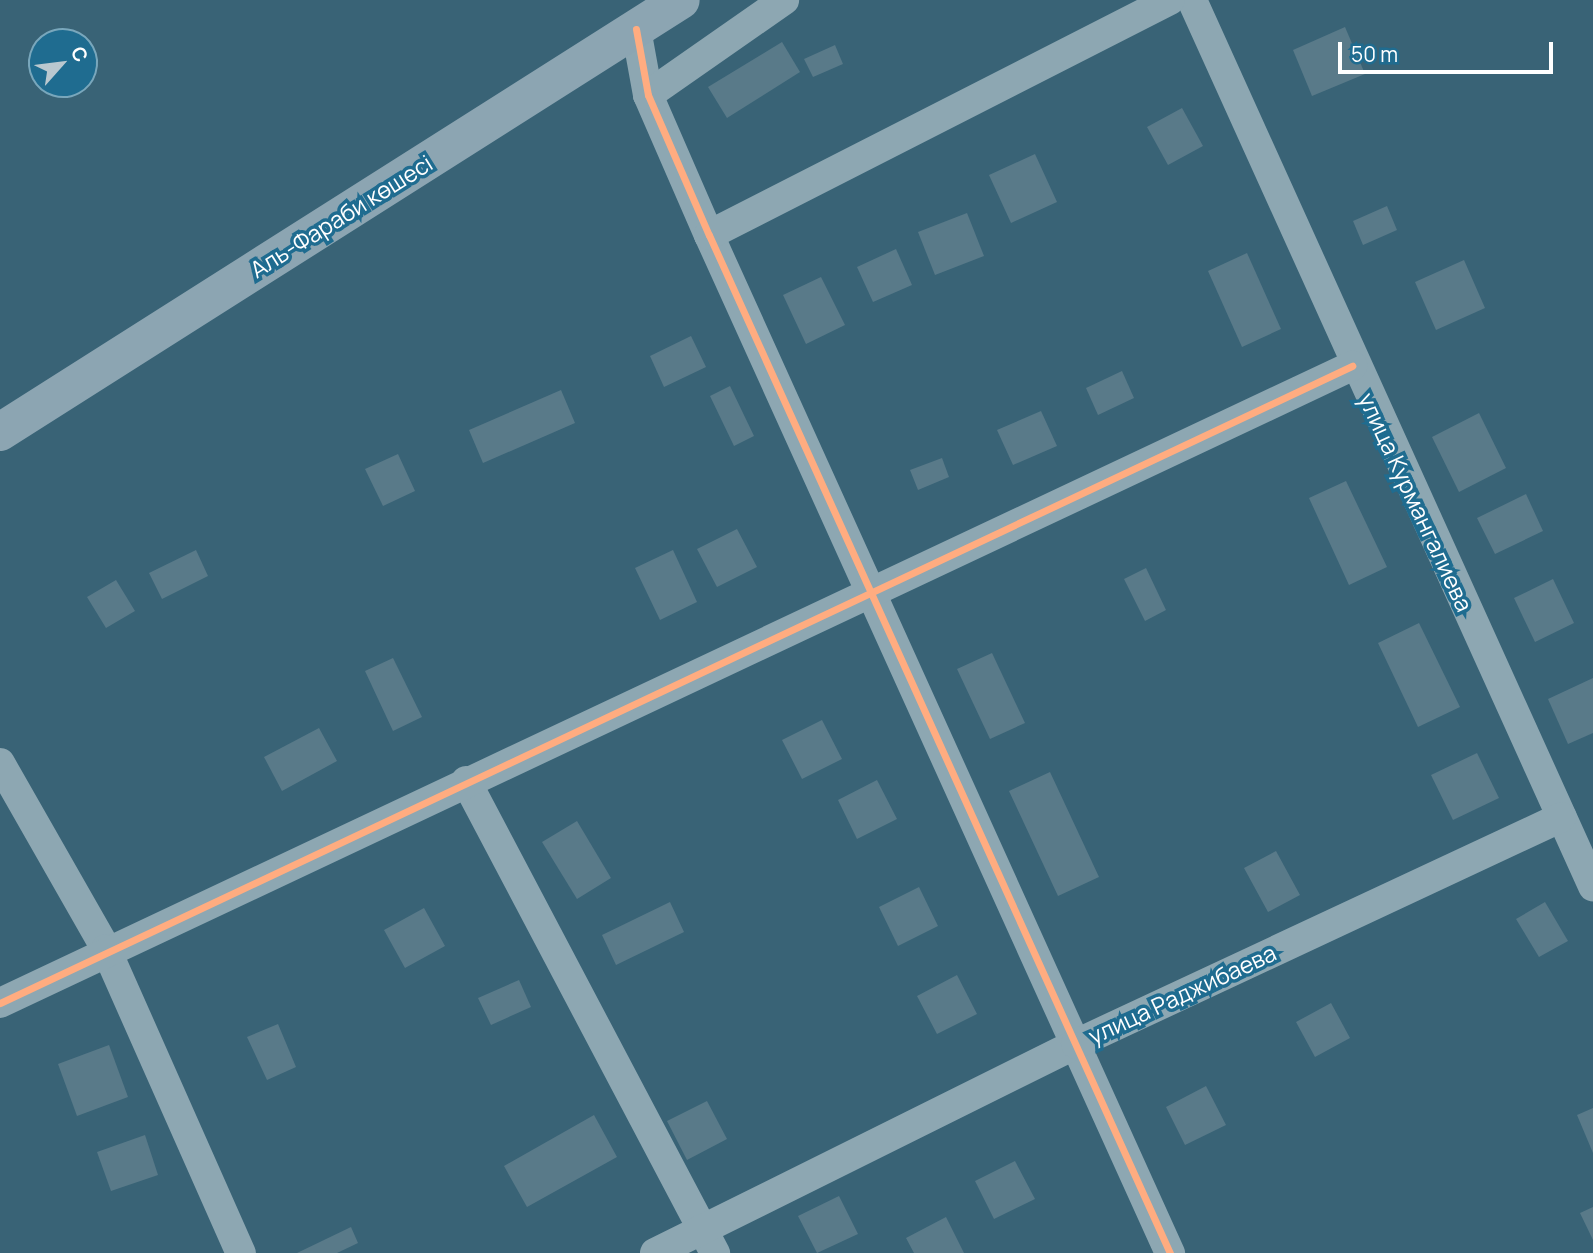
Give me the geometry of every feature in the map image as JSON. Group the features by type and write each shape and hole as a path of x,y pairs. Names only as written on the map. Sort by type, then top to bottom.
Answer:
{"main road":[{"name":"Аль-Фараби көшесі","path":"0,432 681,0"}],"street":[{"path":"648,95 785,0"},
{"path":"709,235 1170,0"},
{"name":"улица Курмангалиева","path":"1192,0 1352,366 1593,886"},
{"path":"636,29 648,95 709,235 873,592 1170,1253"},
{"path":"0,1003 106,949 1352,366"},
{"path":"0,763 106,949 241,1253"},
{"path":"466,781 709,1242"},
{"name":"улица Раджибаева","path":"654,1253 709,1242 1076,1044 1562,817"}],"building":[{"path":"1345,27 1365,74 1312,96 1293,50"},
{"path":"782,42 800,72 727,118 708,87"},
{"path":"835,45 843,64 813,77 804,59"},
{"path":"1182,108 1203,146 1168,165 1147,127"},
{"path":"1035,154 1057,202 1011,223 989,175"},
{"path":"1387,206 1397,230 1363,245 1353,221"},
{"path":"967,213 984,256 935,275 918,232"},
{"path":"896,249 912,285 873,302 857,267"},
{"path":"1247,253 1281,329 1242,347 1208,271"},
{"path":"1464,260 1485,308 1436,330 1415,282"},
{"path":"821,277 845,325 806,344 783,295"},
{"path":"691,336 706,367 664,387 650,356"},
{"path":"1122,371 1134,398 1098,415 1086,388"},
{"path":"730,386 754,436 734,446 710,396"},
{"path":"561,390 575,423 483,463 469,430"},
{"path":"1041,411 1057,446 1013,465 997,430"},
{"path":"1479,413 1506,468 1459,492 1432,437"},
{"path":"398,454 415,491 383,506 365,469"},
{"path":"942,458 949,477 918,490 910,470"},
{"path":"1346,481 1387,567 1349,585 1309,498"},
{"path":"1526,494 1543,531 1495,554 1477,518"},
{"path":"737,529 757,567 717,587 697,549"},
{"path":"196,550 208,576 162,599 149,573"},
{"path":"673,550 697,602 660,620 635,568"},
{"path":"1146,568 1166,610 1145,621 1124,579"},
{"path":"1553,579 1574,623 1535,642 1514,598"},
{"path":"116,580 135,611 106,628 87,597"},
{"path":"1419,623 1460,707 1418,727 1378,643"},
{"path":"992,653 1025,723 990,739 957,669"},
{"path":"393,658 422,717 393,731 365,671"},
{"path":"1593,678 1593,733 1568,744 1548,699"},
{"path":"822,720 842,759 802,779 782,740"},
{"path":"319,728 337,761 282,791 264,757"},
{"path":"1477,753 1499,798 1453,820 1431,775"},
{"path":"1050,772 1099,877 1058,896 1009,791"},
{"path":"877,780 897,819 857,839 838,800"},
{"path":"577,821 611,878 577,899 542,842"},
{"path":"1276,851 1300,895 1268,912 1244,868"},
{"path":"919,887 938,926 898,946 879,907"},
{"path":"670,902 684,932 616,965 602,935"},
{"path":"1545,902 1568,941 1539,957 1516,919"},
{"path":"424,908 445,946 405,968 384,930"},
{"path":"957,975 977,1014 937,1034 917,996"},
{"path":"519,980 531,1007 491,1025 478,998"},
{"path":"1331,1003 1350,1038 1315,1057 1296,1022"},
{"path":"278,1024 296,1067 267,1080 247,1037"},
{"path":"109,1045 128,1097 77,1116 58,1064"},
{"path":"1206,1086 1226,1125 1185,1145 1166,1107"},
{"path":"707,1101 727,1139 687,1160 667,1121"},
{"path":"1593,1108 1593,1153 1577,1115"},
{"path":"594,1115 617,1157 527,1207 504,1166"},
{"path":"145,1135 158,1175 111,1191 97,1152"},
{"path":"1015,1161 1035,1199 994,1219 975,1181"},
{"path":"839,1196 858,1234 817,1253 798,1216"},
{"path":"1593,1207 1593,1240 1580,1213"},
{"path":"946,1217 964,1253 914,1253 906,1238"},
{"path":"351,1227 358,1243 337,1253 297,1253"}],"cycle path":[{"path":"636,29 648,95 709,235 1170,1253"},
{"path":"0,1003 1352,366"}]}
